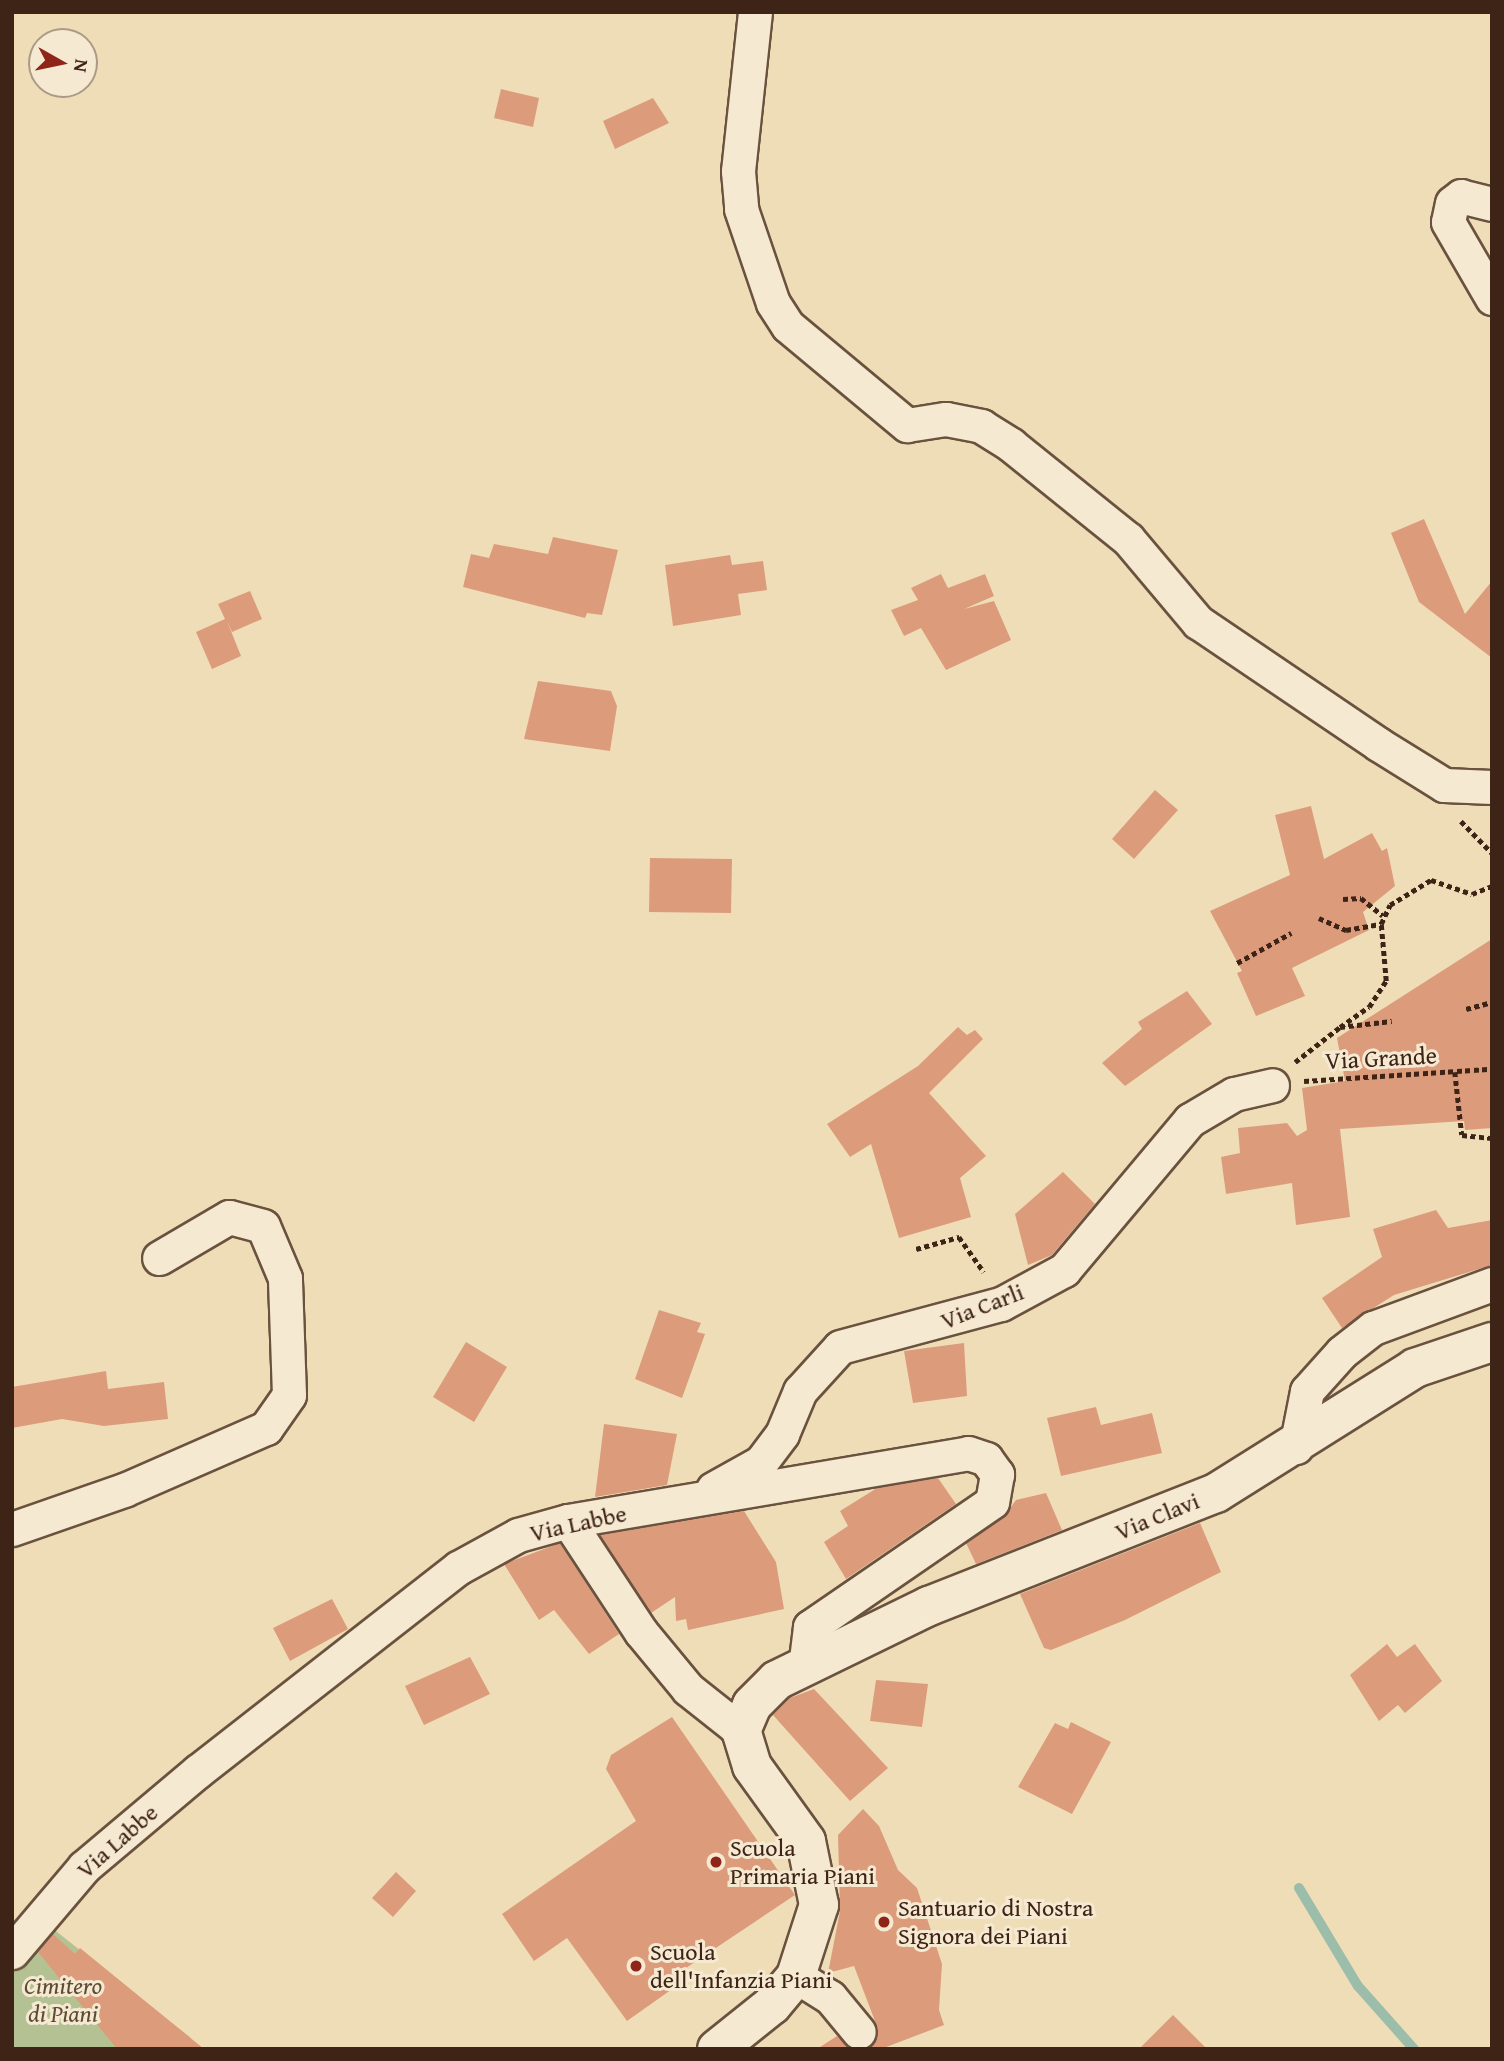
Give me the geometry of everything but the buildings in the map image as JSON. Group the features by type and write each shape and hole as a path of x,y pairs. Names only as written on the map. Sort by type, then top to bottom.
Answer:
{"main road":[{"name":"Via Clavi","path":"741,1731 752,1705 806,1662 929,1606 1216,1493 1296,1447 1415,1368 1492,1342"},
{"path":"717,2049 772,2005 796,1976 814,1929 816,1873 806,1841 752,1766 741,1731"}],"street":[{"path":"755,12 738,171 741,209 773,303 788,326 907,425 946,419 981,426 1021,452 1128,539 1198,622 1378,744 1444,785 1492,787"},
{"path":"1492,204 1461,196 1452,203 1448,222 1492,298"},
{"name":"Via Carli","path":"686,1503 761,1462 782,1434 800,1391 840,1347 1001,1304 1064,1270 1190,1120 1234,1094 1272,1084"},
{"path":"12,1529 266,1428 289,1395 285,1278 263,1226 229,1217 159,1258"},
{"path":"1296,1447 1307,1391 1342,1353 1373,1328 1492,1284"},
{"name":"Via Labbe","path":"12,1952 84,1867 458,1568 518,1535 568,1521 686,1503 968,1452 993,1466 998,1484 992,1502 810,1627 806,1662"},
{"path":"568,1521 681,1680 741,1731"},
{"path":"796,1976 830,1997 859,2032"}],"path":[{"path":"1272,1084 1340,1027 1369,1007 1386,981 1381,924 1383,916 1399,898 1431,880 1472,894 1492,886"},
{"path":"1343,899 1361,898 1383,916"},
{"path":"1320,918 1346,930 1381,924"},
{"path":"1275,940 1284,931"},
{"path":"1237,963 1291,933"},
{"path":"1466,1009 1492,1002"},
{"path":"1340,1027 1392,1021"},
{"name":"Via Grande","path":"1272,1084 1492,1069"},
{"path":"1455,1072 1462,1135 1492,1138"},
{"path":"916,1249 959,1237 1001,1304"}],"green space":[{"name":"Cimitero di Piani","path":"47,1924 191,2038 182,2049 12,2049 12,1971"}],"waterway":[{"path":"1299,1888 1358,1986 1414,2049"}],"place":[{"name":"Scuola Primaria Piani","path":"716,1862"},
{"name":"Santuario di Nostra Signora dei Piani","path":"884,1922"},
{"name":"Scuola dell'Infanzia Piani","path":"636,1966"}]}
